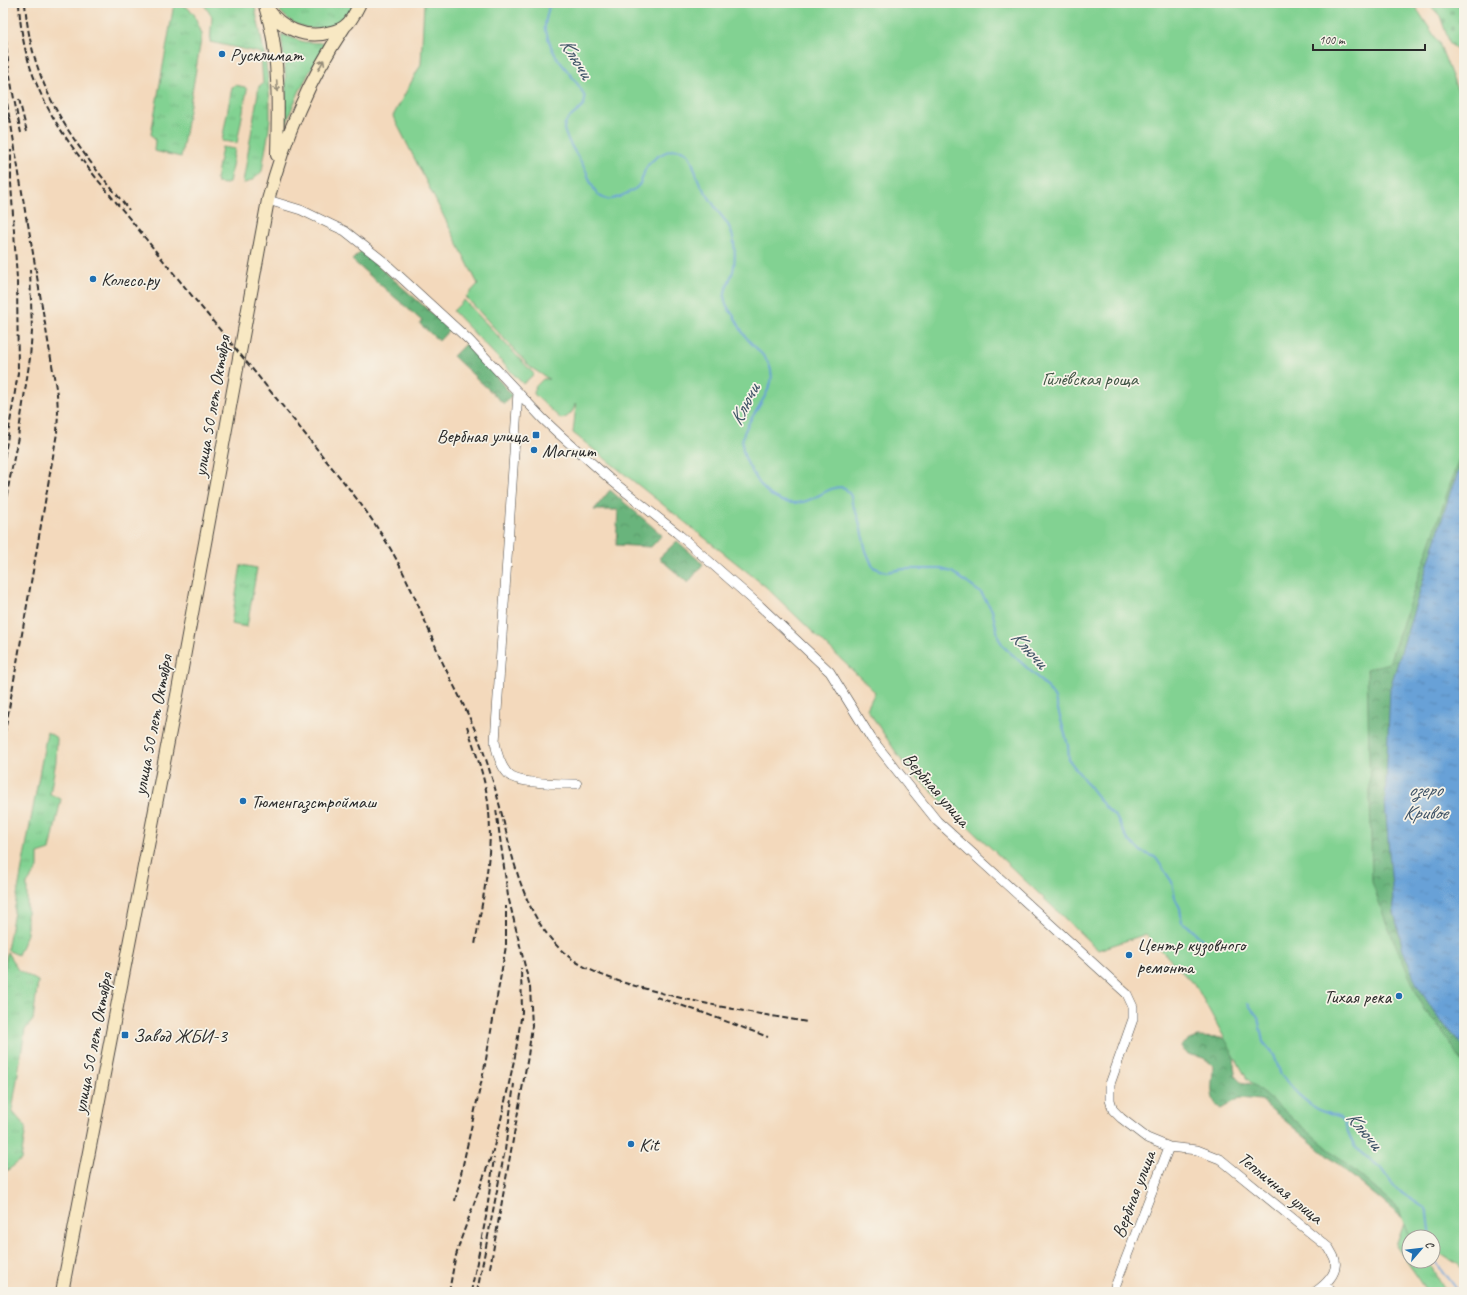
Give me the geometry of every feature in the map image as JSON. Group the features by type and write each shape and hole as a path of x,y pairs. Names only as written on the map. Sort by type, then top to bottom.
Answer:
{"main road":[{"path":"277,165 299,106 329,50 355,13 360,3"},
{"path":"265,4 279,22 300,33 316,35 326,34 345,26"},
{"path":"265,4 273,38 275,64 278,112 277,165"},
{"name":"улица 50 лет Октября","path":"62,1292 176,698 268,200 277,165"}],"street":[{"name":"Вербная улица","path":"268,200 302,210 345,231 383,261 458,329 559,434 611,480 701,554 764,610 830,672 872,738 937,821 1127,994 1133,1007 1133,1019 1110,1084 1110,1100 1113,1110 1120,1118 1147,1138 1170,1147 1113,1292"},
{"path":"518,392 495,742 498,759 510,777 528,782 577,784"},
{"name":"Тепличная улица","path":"1170,1147 1197,1150 1220,1159 1329,1248 1335,1260 1335,1267 1325,1285"},
{"path":"1316,1292 1325,1285 1332,1292"}],"green space":[{"path":"203,3 254,3 263,46 267,75 270,119 262,171 246,183 243,183 259,86 263,84 261,53 210,42 212,17"},
{"path":"275,3 355,3 346,16 335,24 326,28 316,29 296,24 288,19"},
{"name":"Гилёвская роща","path":"424,3 1413,3 1439,43 1464,107 1464,444 1389,663 1367,669 1372,882 1387,925 1424,1010 1437,1024 1464,1065 1464,1269 1441,1254 1441,1229 1406,1229 1399,1209 1247,1079 1197,988 1146,934 1098,950 906,767 867,709 875,692 765,586 573,433 575,404 571,413 567,417 561,419 534,394 535,387 543,379 549,379 530,367 466,297 478,284 393,116 421,64"},
{"path":"1428,3 1464,3 1464,60 1461,52 1450,44 1440,16"},
{"path":"174,4 187,7 194,14 202,34 181,157 154,151 155,140 151,134"},
{"path":"281,34 304,42 327,43 304,82 286,125 284,124 286,79"},
{"path":"235,85 245,87 247,90 237,143 222,141 232,87"},
{"path":"1464,142 1464,458 1451,490 1438,1018 1464,1047 1464,1068 1418,1015 1364,882 1361,496"},
{"path":"222,147 235,149 229,183 226,184 217,183 216,180"},
{"path":"361,251 450,329 439,341 420,324 422,321 352,260"},
{"path":"464,300 534,374 523,384 453,311"},
{"path":"466,343 512,395 504,404 453,356"},
{"path":"610,490 662,535 651,547 616,545 618,510 594,510"},
{"path":"677,541 703,564 688,583 659,558"},
{"path":"241,565 257,568 247,627 231,624"},
{"path":"47,732 57,738 56,761 50,794 61,799 50,850 38,854 38,868 27,884 27,934 18,955 7,950"},
{"path":"7,952 18,970 38,981 33,1020 25,1030 12,1111 26,1127 21,1160 3,1174 3,975"},
{"path":"1197,1037 1223,1038 1229,1040 1235,1054 1234,1066 1236,1077 1241,1082 1260,1086 1396,1200 1405,1220 1260,1100 1240,1098 1221,1109 1214,1101 1212,1095 1213,1066 1204,1058 1187,1053 1181,1046 1189,1040"},
{"path":"1406,1218 1411,1229 1402,1229"},
{"path":"1401,1232 1401,1253 1396,1246"},
{"path":"1412,1269 1433,1269 1443,1287 1448,1292 1428,1292"}],"water":[{"name":"озеро Кривое","path":"1464,458 1464,1047 1438,1018 1417,985 1403,950 1394,912 1385,804 1390,688 1451,490"}],"waterway":[{"name":"Ключи","path":"549,3 545,28 550,43 556,56 581,90 585,100 581,108 567,120 564,128 565,132 586,171 591,184 598,194 607,199 613,199 630,192 640,184 646,168 654,159 671,150 683,151 690,157 700,184 730,229 734,245 735,262 725,293 726,303 745,336 767,361 772,374 769,388 744,432 742,440 746,460 760,485 773,497 788,503 808,501 831,489 838,487 845,488 851,496 852,503 858,517 866,551 873,567 886,572 904,569 941,569 952,572 981,593 992,610 999,639 1004,647 1035,675 1051,692 1055,699 1068,745 1069,760 1105,807 1116,817 1128,840 1142,852 1156,858 1172,882 1175,898 1180,908 1182,922 1209,946"},
{"name":"Ключи","path":"1248,1004 1258,1017 1263,1042 1274,1055 1281,1075 1300,1096 1311,1105 1321,1111 1341,1118 1345,1123 1355,1147 1383,1170 1397,1190 1426,1209 1430,1229"},
{"name":"Ключи","path":"1441,1269 1458,1292"}],"railway":[{"path":"6,3 5,20 7,53 21,133"},
{"path":"19,3 23,40 32,73 45,103 62,132 81,159 352,493 372,520 396,558 478,736 497,795 508,842 522,887 532,909 544,929 559,948 570,958 582,966 609,978 637,987 700,1002 736,1010 807,1022"},
{"path":"25,3 30,41 35,59 56,109 65,126 82,151 129,210"},
{"path":"3,77 10,122"},
{"path":"19,99 27,132"},
{"path":"10,118 27,223"},
{"path":"3,466 18,373 17,279 11,183 11,150"},
{"path":"3,743 57,433 58,412 57,394 27,218"},
{"path":"3,514 18,437 30,358 32,331 30,269"},
{"path":"467,726 481,768 486,790 490,829 486,878 475,945"},
{"path":"490,1268 532,1026 530,987 508,896 496,809"},
{"path":"455,1201 485,1065 506,946 506,906"},
{"path":"449,1292 455,1259 461,1239 492,1154 500,1124 515,1056 522,1012 521,968"},
{"path":"656,997 768,1037"},
{"path":"477,1292 505,1150 514,1084"},
{"path":"471,1292 486,1217 494,1158"}],"place":[{"name":"Русклимат","path":"222,54"},
{"name":"Колесо.ру","path":"93,279"},
{"name":"Вербная улица","path":"536,435"},
{"name":"Магнит","path":"534,450"},
{"name":"Тюменгазстроймаш","path":"243,801"},
{"name":"Центр кузовного ремонта","path":"1129,955"},
{"name":"Тихая река","path":"1399,996"},
{"name":"Завод ЖБИ-3","path":"125,1035"},
{"name":"Kit","path":"631,1144"}]}
